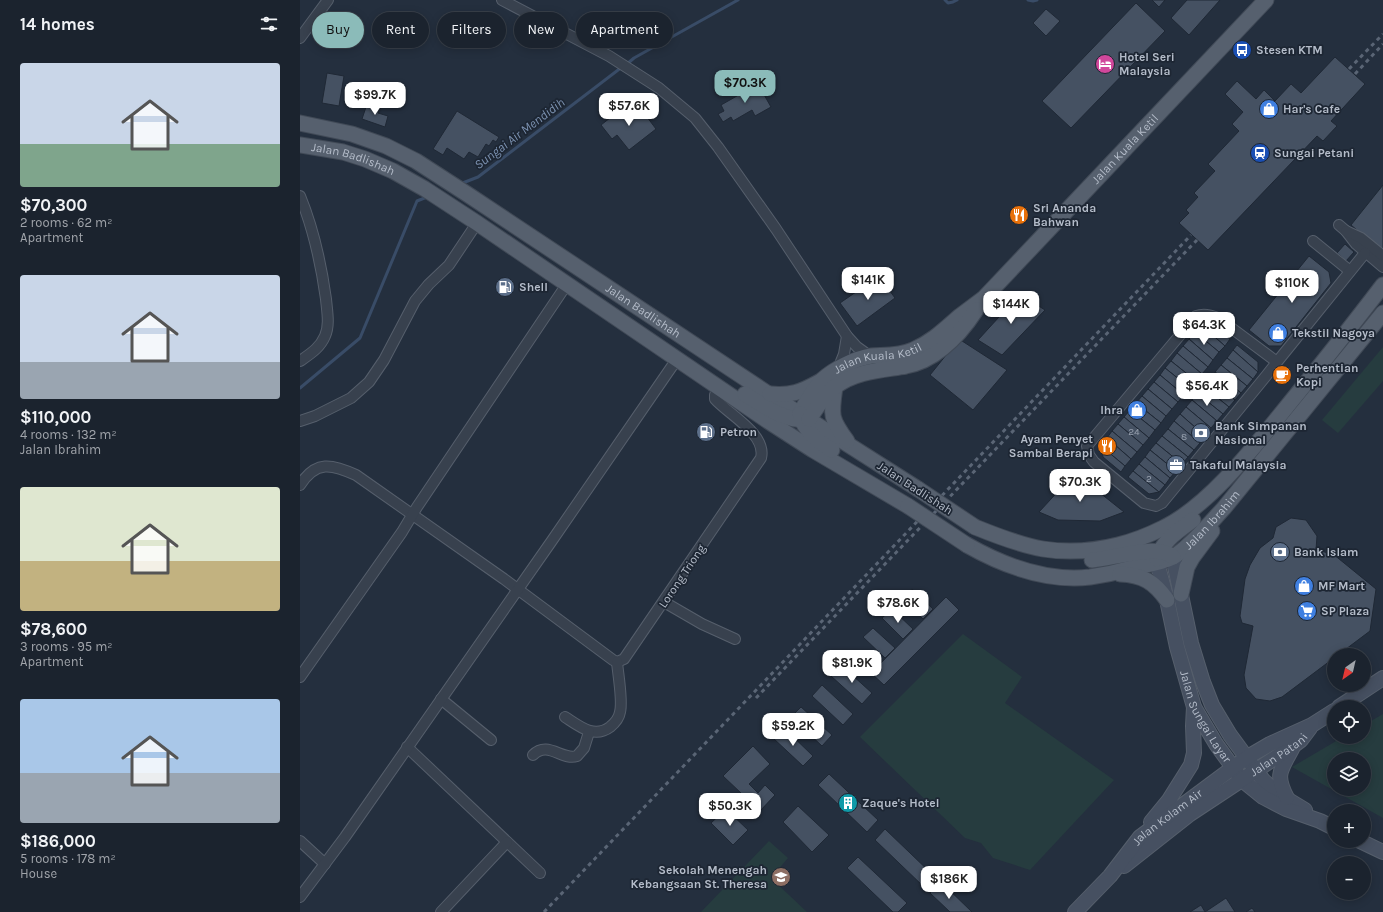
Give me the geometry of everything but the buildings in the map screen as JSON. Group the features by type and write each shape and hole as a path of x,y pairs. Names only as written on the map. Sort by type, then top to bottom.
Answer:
{"main road":[{"name":"Jalan Kuala Ketil","path":"804,418 826,396 828,384 838,368 870,356 898,355 925,345 937,337 960,316 984,298 1266,0"},
{"name":"Jalan Badlishah","path":"300,123 348,133 386,146 416,162 446,180 767,394 918,489 975,527"},
{"name":"Jalan Badlishah","path":"300,145 343,152 365,159 393,171 425,189 696,373 813,450 905,504 967,545"},
{"name":"Jalan Ibrahim","path":"975,527 1002,538 1042,549 1072,552 1089,551 1118,545 1164,528 1189,512 1224,479 1255,446 1383,285"},
{"name":"Jalan Kuala Ketil","path":"828,384 870,371 907,366 932,357 944,348 958,334 984,298"},
{"name":"Jalan Ibrahim","path":"967,545 987,556 1022,570 1044,575 1076,578 1111,573 1163,557 1202,531 1224,508 1383,314"},
{"path":"696,373 709,373 718,377 778,414 789,418 804,418 805,427 812,436 890,486 899,494 905,504"},
{"path":"767,394 782,395 828,384 833,418 851,447"},
{"path":"1042,549 1050,555 1074,560 1095,560 1136,552 1163,557 1170,538 1206,508 1216,496 1224,479"},
{"path":"1111,573 1128,574 1143,578 1174,597 1192,558 1218,523 1224,508"},
{"name":"Jalan Sungai Layar","path":"1163,557 1174,597 1191,643 1202,682 1212,705 1255,771 1271,788 1288,798 1320,821"},
{"name":"Jalan Sungai Layar","path":"1174,597 1177,647 1194,707 1232,768 1242,780 1263,797 1286,809 1327,824"},
{"path":"1350,700 1383,678"},
{"path":"1140,837 1169,800 1191,765 1194,753 1194,707"},
{"name":"Jalan Patani","path":"1232,768 1270,744 1312,725 1327,715"},
{"name":"Jalan Patani","path":"1242,780 1301,740 1312,725"},
{"path":"1288,798 1281,787 1280,774 1281,768 1293,746"},
{"name":"Jalan Kolam Air","path":"1076,912 1110,876 1140,837 1232,768"},
{"name":"Jalan Kolam Air","path":"1110,876 1190,814 1242,780"},
{"path":"1371,846 1383,852"}],"street":[{"path":"300,38 328,0"},
{"path":"502,0 609,56 671,97 695,118 705,129 797,260 847,336 857,347 870,356"},
{"path":"300,196 318,250 322,267 328,319 326,334 320,346 300,361"},
{"path":"300,421 315,416 351,398 369,382 384,360 416,301 429,284 453,260 477,223"},
{"path":"1383,256 1361,238 1343,228 1356,244 1383,267"},
{"path":"1313,241 1350,271"},
{"path":"1277,362 1218,318 1210,314 1196,316 1088,446 1089,454 1094,462 1144,503 1156,506 1162,503 1277,362 1365,252"},
{"path":"300,677 402,532 567,284"},
{"path":"838,368 844,354 847,336"},
{"path":"300,897 325,864 518,590 677,359"},
{"name":"Lorong Triong","path":"617,662 624,659 761,458 762,453 759,443 743,424 715,399 715,395 719,388"},
{"path":"300,484 309,474 323,465 342,469 356,475 617,662 621,704 618,717 611,726 603,731 595,733 589,732 565,717"},
{"path":"664,602 702,624 735,639"},
{"path":"441,699 491,740"},
{"path":"533,755 541,750 548,750 570,757 578,756 584,748 589,732"},
{"path":"407,747 540,873"},
{"path":"300,841 325,864"},
{"path":"441,912 507,842"}],"green space":[{"path":"1383,347 1383,381 1338,433 1322,420"},
{"path":"963,634 1022,677 1005,703 1114,780 1030,870 993,858 981,843 965,838 860,737"},
{"path":"1383,714 1383,818 1371,811 1371,804 1358,804 1344,796 1371,796 1371,752 1327,752 1327,787 1292,767 1331,744 1371,744 1371,721"},
{"path":"769,841 788,858 771,878 807,912 701,912"}],"waterway":[{"name":"Sungai Air Mendidih","path":"627,64 634,58 738,0"},
{"name":"Sungai Air Mendidih","path":"945,0 948,3 957,0"},
{"name":"Sungai Air Mendidih","path":"1028,0 1037,0"},
{"name":"Sungai Air Mendidih","path":"460,184 478,177 622,67"},
{"name":"Sungai Air Mendidih","path":"300,388 360,338 417,201 427,197"}],"railway":[{"path":"1349,69 1383,34"},
{"path":"1355,74 1383,44"},
{"path":"544,912 1191,235"},
{"path":"756,698 1197,240"}],"place":[{"name":"Stesen KTM","path":"1242,50"},
{"name":"Hotel Seri Malaysia","path":"1105,64"},
{"name":"Har's Cafe","path":"1269,109"},
{"name":"Sungai Petani","path":"1260,153"},
{"name":"Sri Ananda Bahwan","path":"1019,215"},
{"name":"Shell","path":"505,287"},
{"name":"Tekstil Nagoya","path":"1278,333"},
{"name":"Perhentian Kopi","path":"1282,375"},
{"name":"Ihra","path":"1137,410"},
{"name":"Petron","path":"706,432"},
{"name":"Bank Simpanan Nasional","path":"1201,433"},
{"name":"Ayam Penyet Sambal Berapi","path":"1107,446"},
{"name":"Takaful Malaysia","path":"1176,465"},
{"name":"Bank Islam","path":"1280,552"},
{"name":"MF Mart","path":"1304,586"},
{"name":"SP Plaza","path":"1307,611"},
{"name":"Zaque's Hotel","path":"848,803"},
{"name":"Sekolah Menengah Kebangsaan St. Theresa","path":"781,877"}]}
